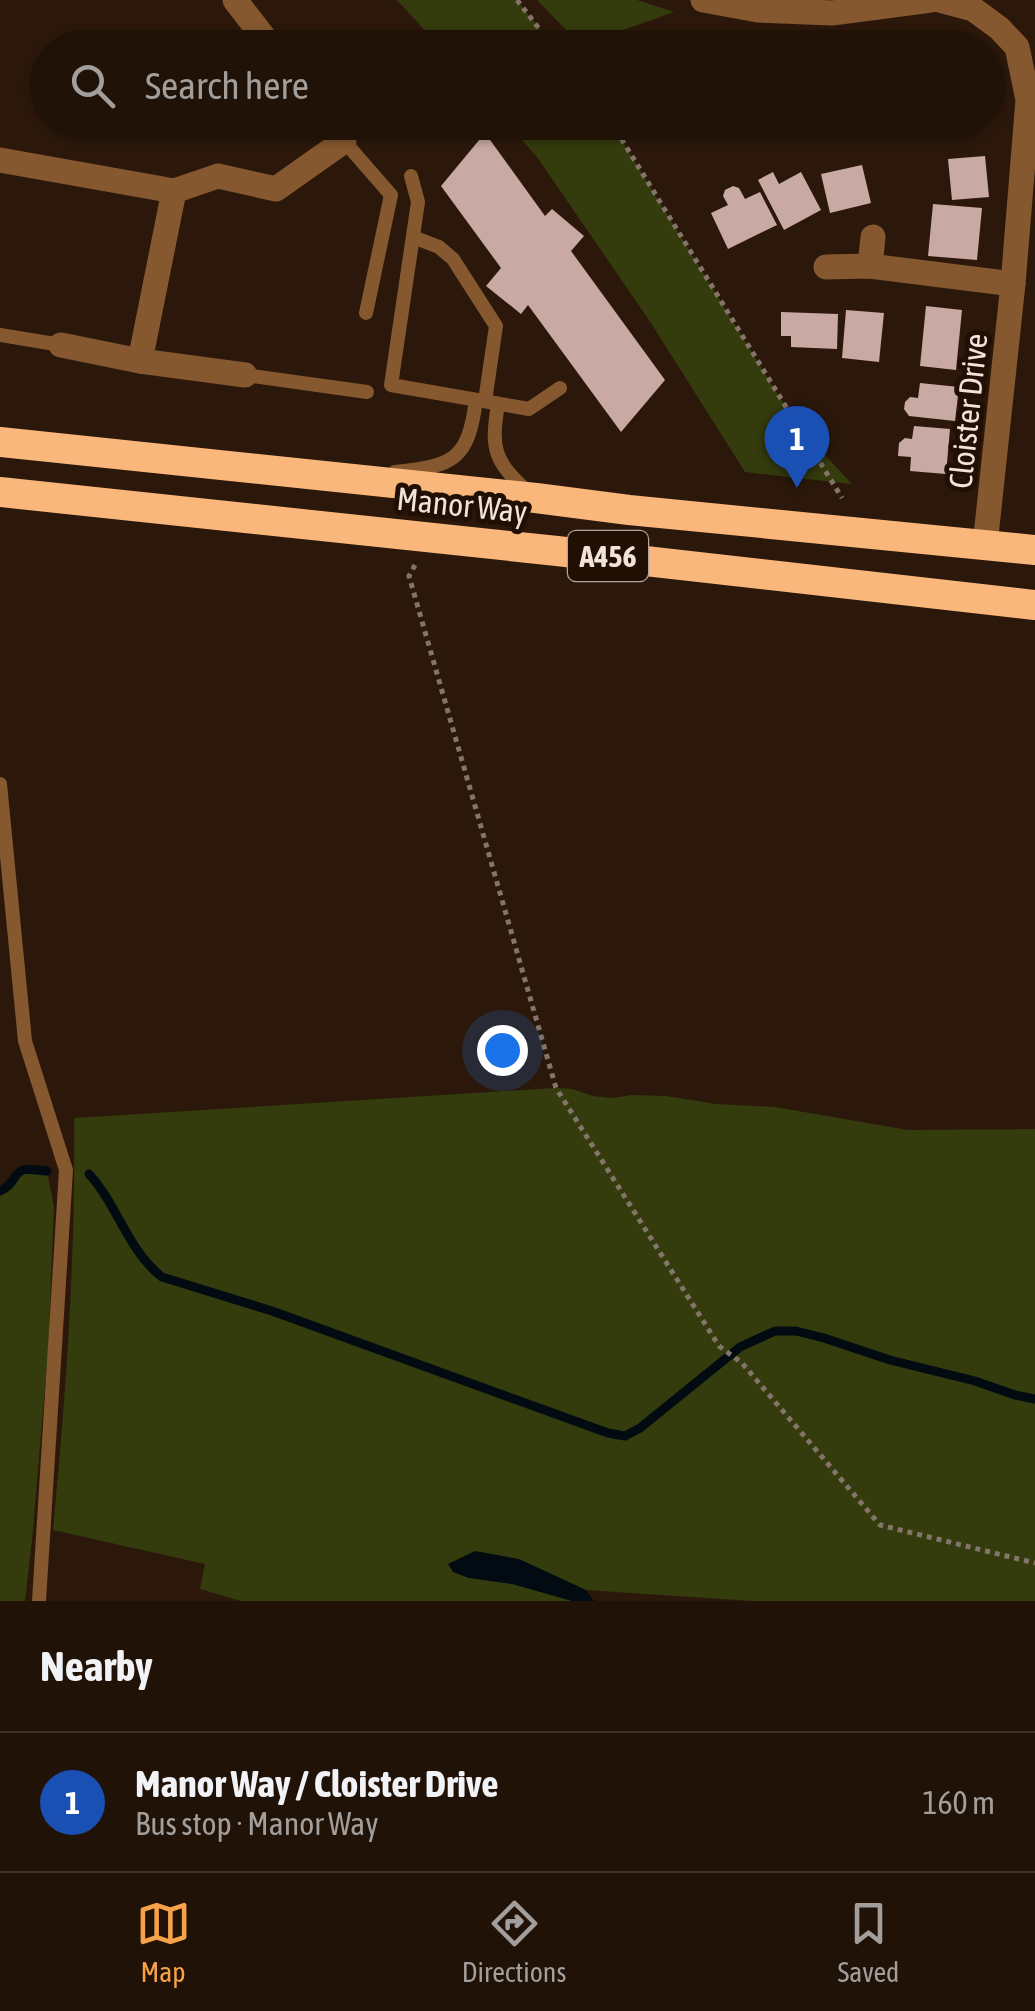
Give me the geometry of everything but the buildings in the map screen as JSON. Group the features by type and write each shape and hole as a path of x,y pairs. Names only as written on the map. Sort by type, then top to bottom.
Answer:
{"highway":[{"name":"Manor Way","path":"0,442 1035,550"},
{"name":"Manor Way","path":"0,492 1035,605"}],"street":[{"path":"236,0 258,30"},
{"name":"Cloister Drive","path":"703,0 832,13 935,0 973,9 1001,30"},
{"name":"Cloister Drive","path":"985,545 1028,100 1018,47 1005,34"},
{"path":"0,160 174,190 218,176 276,188 328,140"},
{"path":"140,362 174,190"},
{"path":"870,266 872,236"},
{"path":"826,266 870,266 1013,284"},
{"path":"61,345 140,362 245,375"}],"lane":[{"path":"344,140 390,195 366,313"},
{"path":"411,176 418,202 391,385 529,409 560,388"},
{"path":"330,476 398,472 445,463 468,440 486,402 496,326 453,259 439,247 413,237"},
{"path":"0,335 61,345"},
{"path":"245,375 367,392"},
{"path":"486,402 496,452 506,470 536,498"},
{"path":"0,784 25,1041 66,1170 38,1601"}],"path":[{"path":"516,0 540,30"},
{"path":"622,140 842,498"},
{"path":"420,558 408,576 556,1088 719,1346 742,1363 880,1525 1035,1563"}],"green space":[{"path":"397,0 517,0 541,30 424,30"},
{"path":"537,0 637,0 674,12 623,30 566,30"},
{"path":"522,140 621,140 796,424 852,484 745,472 651,323"},
{"path":"556,1088 612,1098 666,1096 775,1107 908,1130 1035,1129 1035,1601 752,1601 586,1590 583,1601 241,1601 200,1589 205,1564 53,1530 69,1324 74,1118"},
{"path":"22,1170 47,1171 54,1207 48,1353 25,1601 0,1601 0,1191"}],"shaded area":[{"path":"475,1551 519,1559 586,1590 594,1601 572,1601 453,1572 448,1564"}],"waterway":[{"path":"0,1191 23,1170 47,1171"},
{"path":"89,1174 140,1254 162,1277 272,1311 608,1433 625,1436 640,1428 740,1347 775,1331 824,1338 1035,1399"}],"place":[{"name":"Manor Way / Cloister Drive","path":"797,488"}]}
